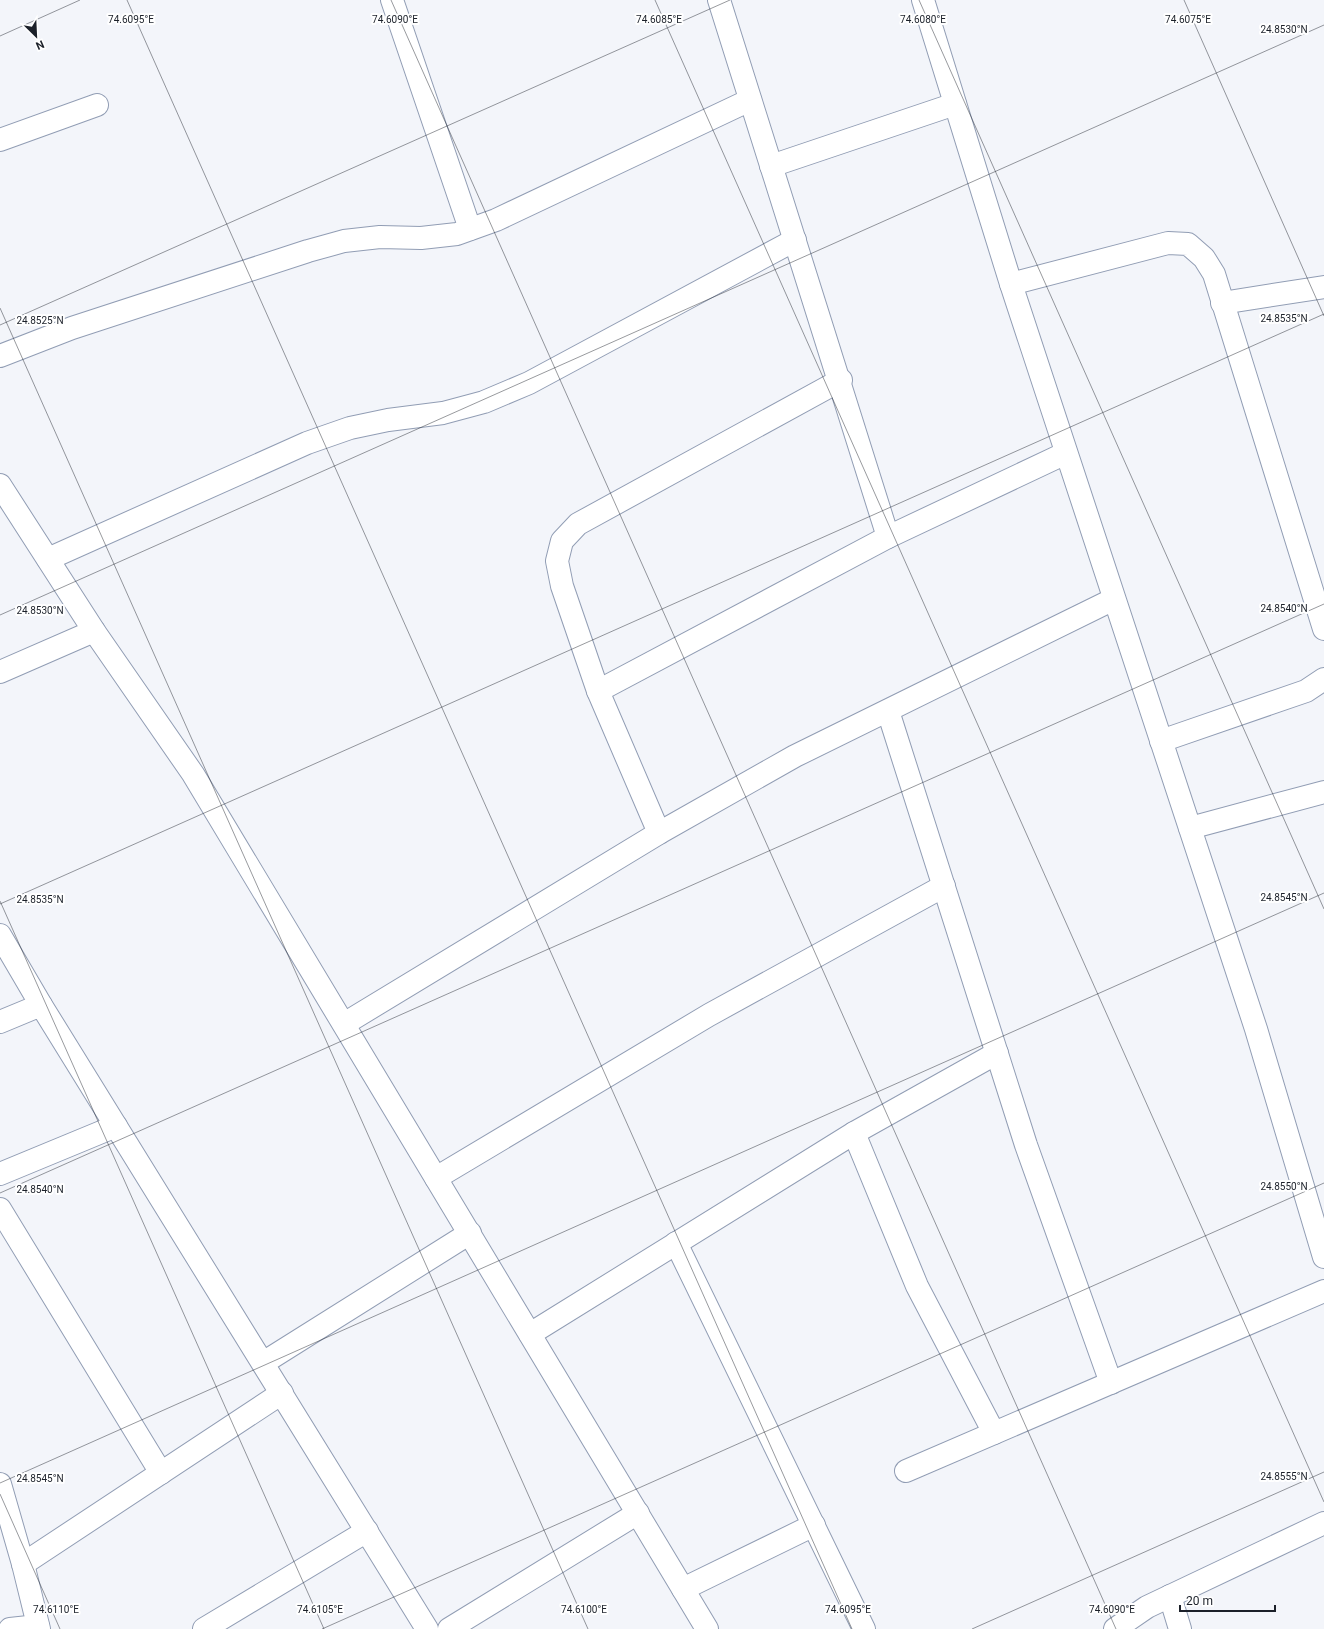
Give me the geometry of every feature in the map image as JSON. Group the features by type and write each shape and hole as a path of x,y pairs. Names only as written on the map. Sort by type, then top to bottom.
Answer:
{"street":[{"path":"392,0 470,229"},
{"path":"720,0 750,100 840,380 888,537"},
{"path":"923,0 1011,284 1114,599 1256,1028 1315,1194 1324,1257"},
{"path":"0,356 72,328 308,251 344,241 380,237 421,238 457,234 496,220 750,100"},
{"path":"771,166 955,104"},
{"path":"0,140 97,105"},
{"path":"48,559 307,443 357,426 388,420 443,413 484,402 529,383 795,240"},
{"path":"1011,284 1168,242 1188,244 1204,258 1214,274 1324,629"},
{"path":"1222,303 1324,287"},
{"path":"660,833 598,690 562,586 557,561 562,541 578,524 840,380"},
{"path":"598,690 888,537 1066,452"},
{"path":"0,485 94,631 193,774 707,1629"},
{"path":"344,1024 660,833 794,756 1114,599"},
{"path":"0,672 94,631"},
{"path":"1161,741 1306,691 1324,679"},
{"path":"888,711 1026,1145 1111,1383"},
{"path":"1190,828 1324,792"},
{"path":"436,1178 709,1016 944,886"},
{"path":"0,935 41,1005 427,1629"},
{"path":"0,1022 41,1005"},
{"path":"530,1334 854,1133 997,1054"},
{"path":"0,1174 116,1126"},
{"path":"854,1133 917,1286 994,1433"},
{"path":"0,1209 161,1473"},
{"path":"263,1364 470,1233"},
{"path":"676,1243 864,1629"},
{"path":"906,1471 1324,1291"},
{"path":"23,1564 282,1393"},
{"path":"0,1484 39,1627 10,1629"},
{"path":"449,1629 638,1513"},
{"path":"1115,1629 1147,1607 1324,1524"},
{"path":"683,1589 814,1525"},
{"path":"204,1629 367,1531"},
{"path":"1170,1596 1180,1629"}]}
